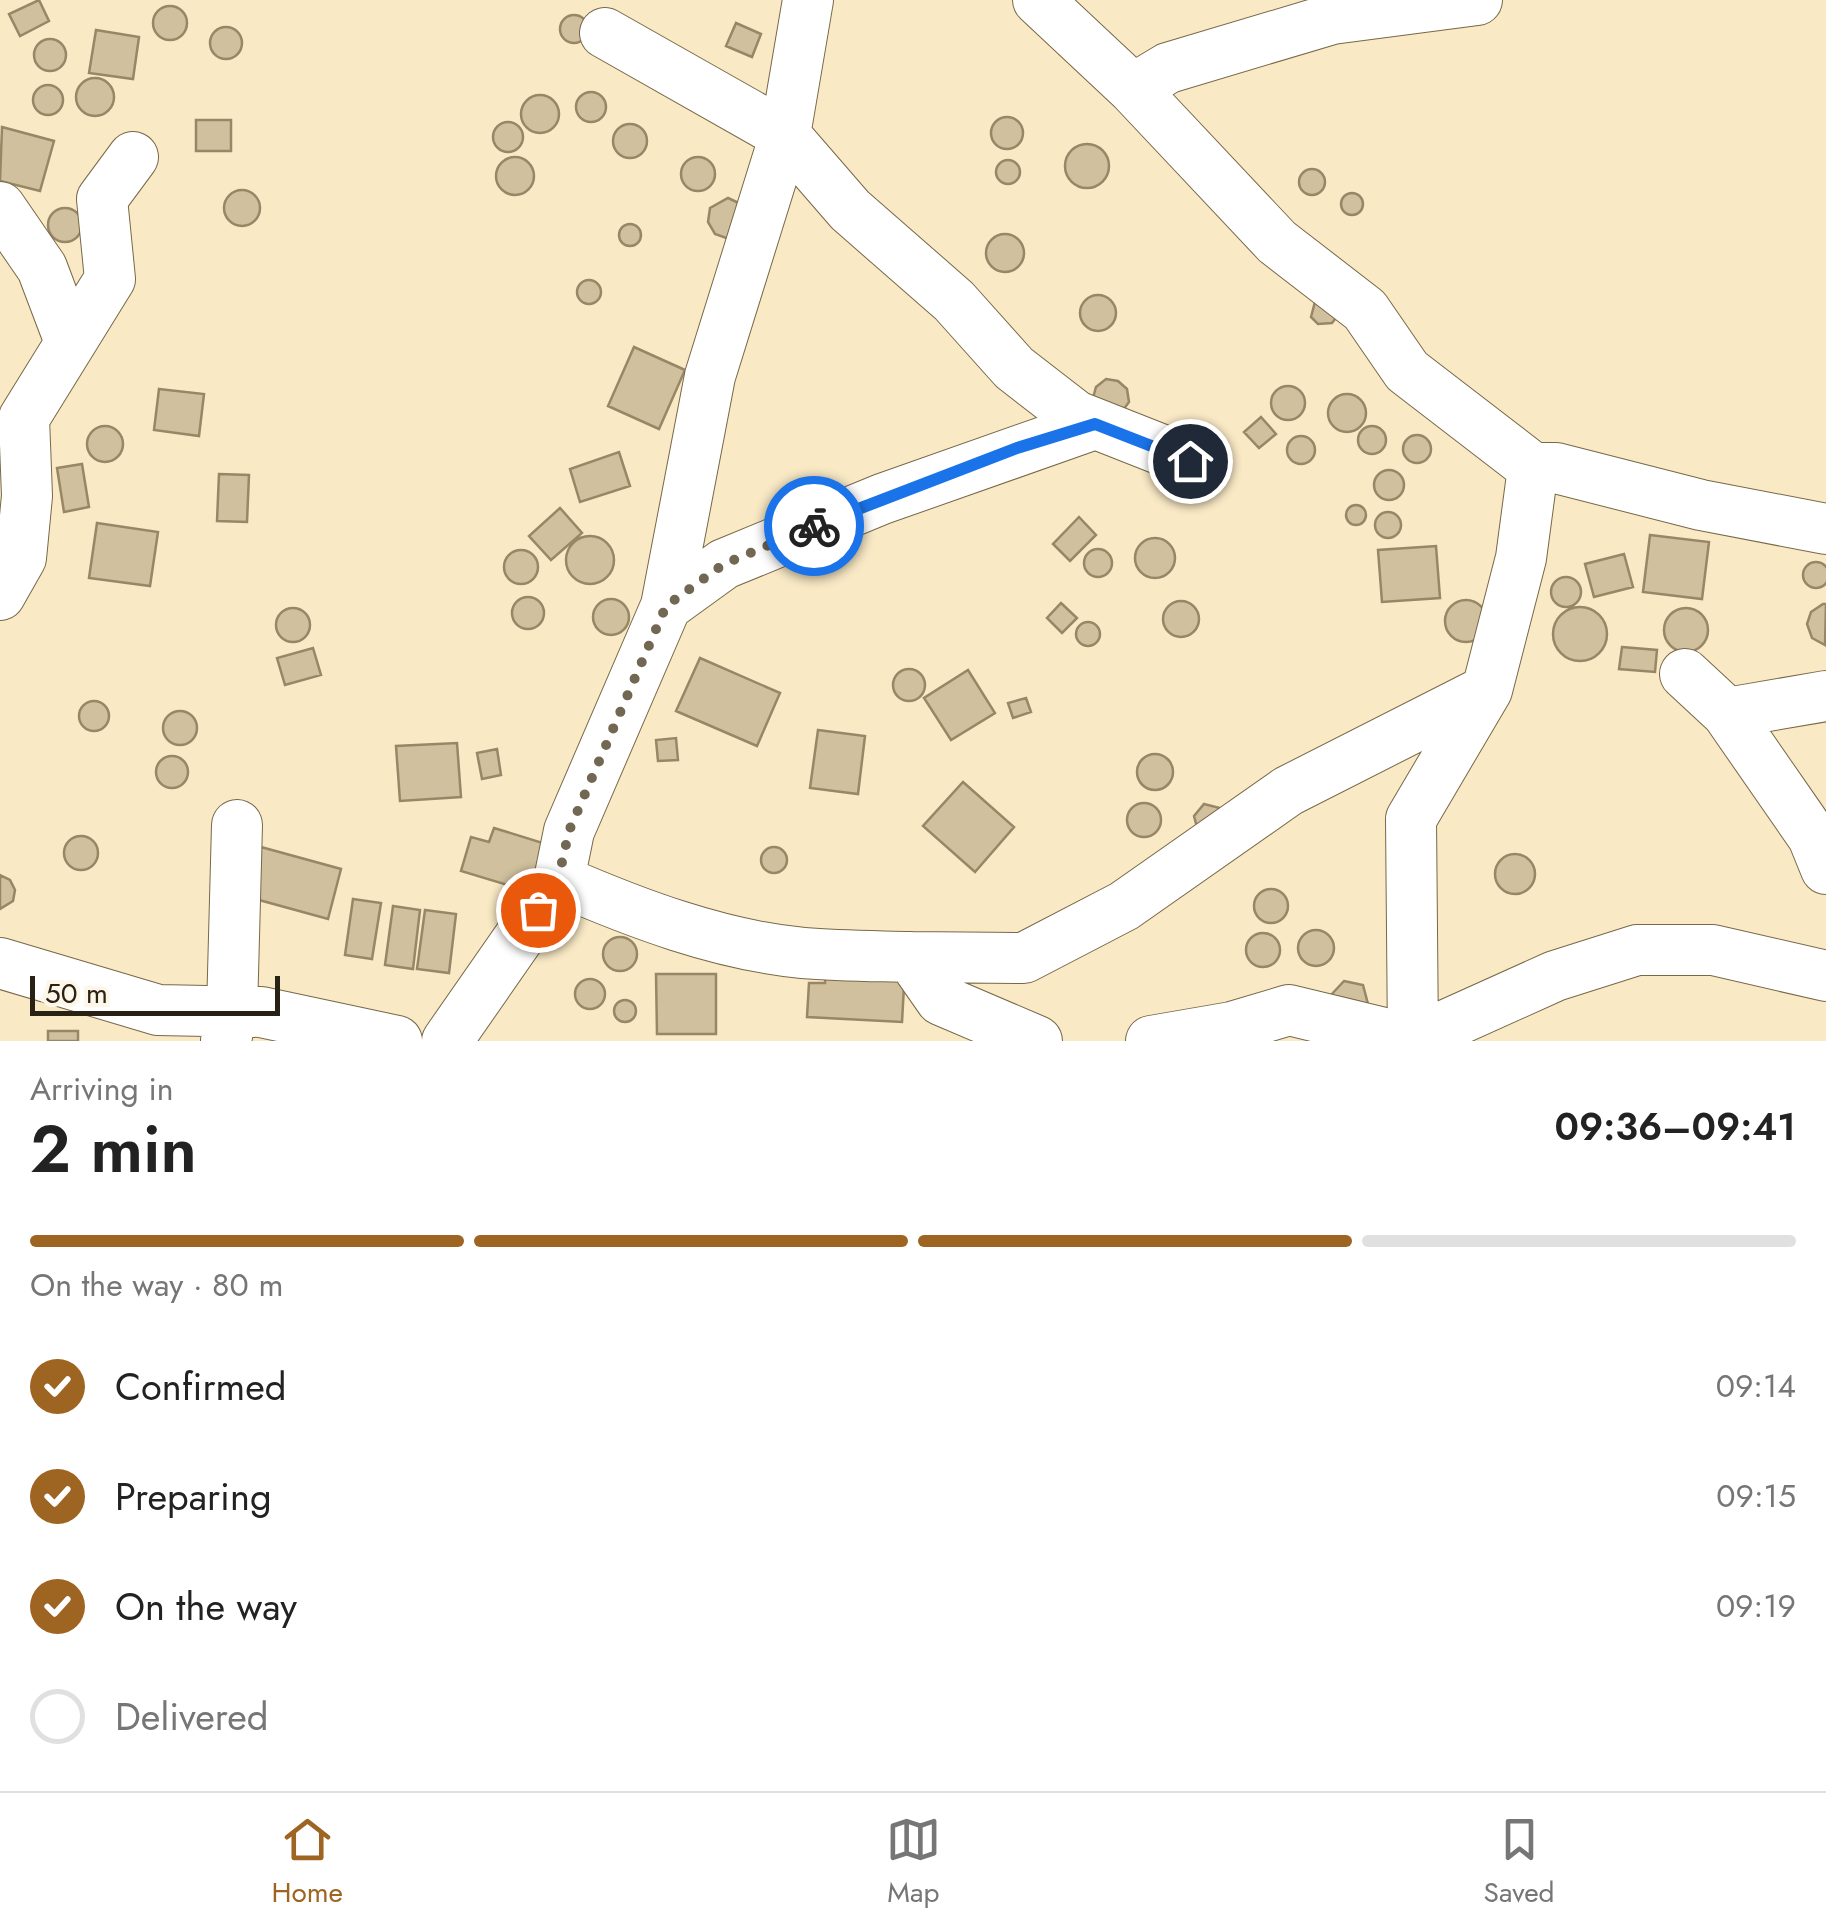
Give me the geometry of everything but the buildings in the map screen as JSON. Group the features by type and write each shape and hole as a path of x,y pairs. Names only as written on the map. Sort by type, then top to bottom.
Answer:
{"street":[{"path":"447,1041 558,880 569,831 666,606 710,376 785,134 808,0"},
{"path":"1038,0 1132,89 1278,242 1365,310 1407,371 1533,468 1556,468 1700,505 1826,529"},
{"path":"1132,89 1168,68 1332,19 1476,0"},
{"path":"606,33 785,134 850,210 954,301 1014,368 1076,416 1190,461"},
{"path":"0,595 21,558 27,496 24,418 110,279 102,198 133,156"},
{"path":"0,206 42,268 70,342"},
{"path":"666,606 724,564 932,480 1095,424"},
{"path":"1413,1041 1411,819 1486,690 1521,558 1533,468"},
{"path":"1685,674 1727,713 1813,837 1826,869"},
{"path":"558,880 624,908 722,937 800,953 1024,958 1124,906 1288,790 1486,690"},
{"path":"1727,713 1826,696"},
{"path":"229,1026 237,825"},
{"path":"1151,1041 1232,1027 1289,1010 1413,1041 1554,976 1637,950 1712,950 1826,976"},
{"path":"912,957 942,1000 1038,1041"},
{"path":"0,963 158,1010 229,1026 261,1012 397,1041"}],"way so far":[{"path":"538,910 558,880 569,831 666,606 724,564 814,526"}],"route":[{"path":"814,526 1017,448 1095,424 1190,461"}]}
